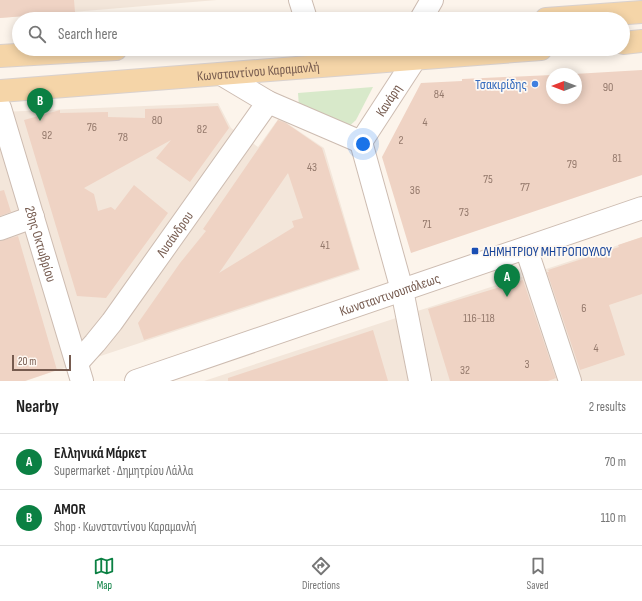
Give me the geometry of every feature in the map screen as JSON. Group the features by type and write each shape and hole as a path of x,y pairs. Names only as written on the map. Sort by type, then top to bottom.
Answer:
{"main road":[{"path":"630,13 642,12"},
{"path":"630,42 642,41"},
{"path":"0,56 12,55"},
{"name":"Κωνσταντίνου Καραμανλή","path":"0,91 453,56"}],"street":[{"path":"300,0 304,12"},
{"path":"425,12 432,0"},
{"name":"Κανάρη","path":"361,142 415,59"},
{"path":"221,74 268,102 361,142 402,290 420,381"},
{"name":"Λυσάνδρου","path":"79,372 96,343 268,102"},
{"name":"28ης Οκτωβρίου","path":"0,108 79,372"},
{"name":"Κωνσταντινουπόλεως","path":"136,381 642,208"},
{"path":"0,229 33,217"},
{"path":"526,248 570,381"}],"shaded area":[{"path":"0,0 217,0 72,12 12,12 12,17 0,18"},
{"path":"218,103 231,128 258,147 279,118 324,148 360,270 25,381 0,381 0,112"},
{"path":"642,237 642,381 204,381 610,248"}],"green space":[{"path":"373,87 356,120 345,130 299,107 298,93"}],"building":[{"path":"0,0 74,0 75,12 12,12 12,17 0,18"},
{"path":"642,70 642,175 411,253 382,157 421,83 462,81 462,79 546,75 546,104 582,104 582,74"},
{"path":"218,106 229,128 190,182 156,158 171,140 84,188 94,194 98,211 111,207 115,210 134,185 168,213 106,298 77,296 24,120 60,110 60,113 108,112 108,117 145,118 145,109"},
{"path":"278,120 286,123 322,148 359,269 144,340 138,323 180,263 206,231 203,229","holes":["288,173 303,218 292,221 294,227 219,273"]},
{"path":"4,190 11,212 0,216 0,191"},
{"path":"18,236 57,370 25,381 0,381 0,241"},
{"path":"642,237 642,294 609,305 625,355 580,370 547,272 549,272 548,270 619,247 618,245"},
{"path":"523,280 556,378 548,381 450,381 428,309"},
{"path":"373,330 388,381 228,381 228,378"}],"place":[{"name":"Τσακιρίδης","path":"535,84"},
{"name":"AMOR","path":"40,121"},
{"name":"ΔΗΜΗΤΡΙΟΥ ΜΗΤΡΟΠΟΥΛΟΥ","path":"475,251"},
{"name":"Ελληνικά Μάρκετ","path":"507,297"}]}
